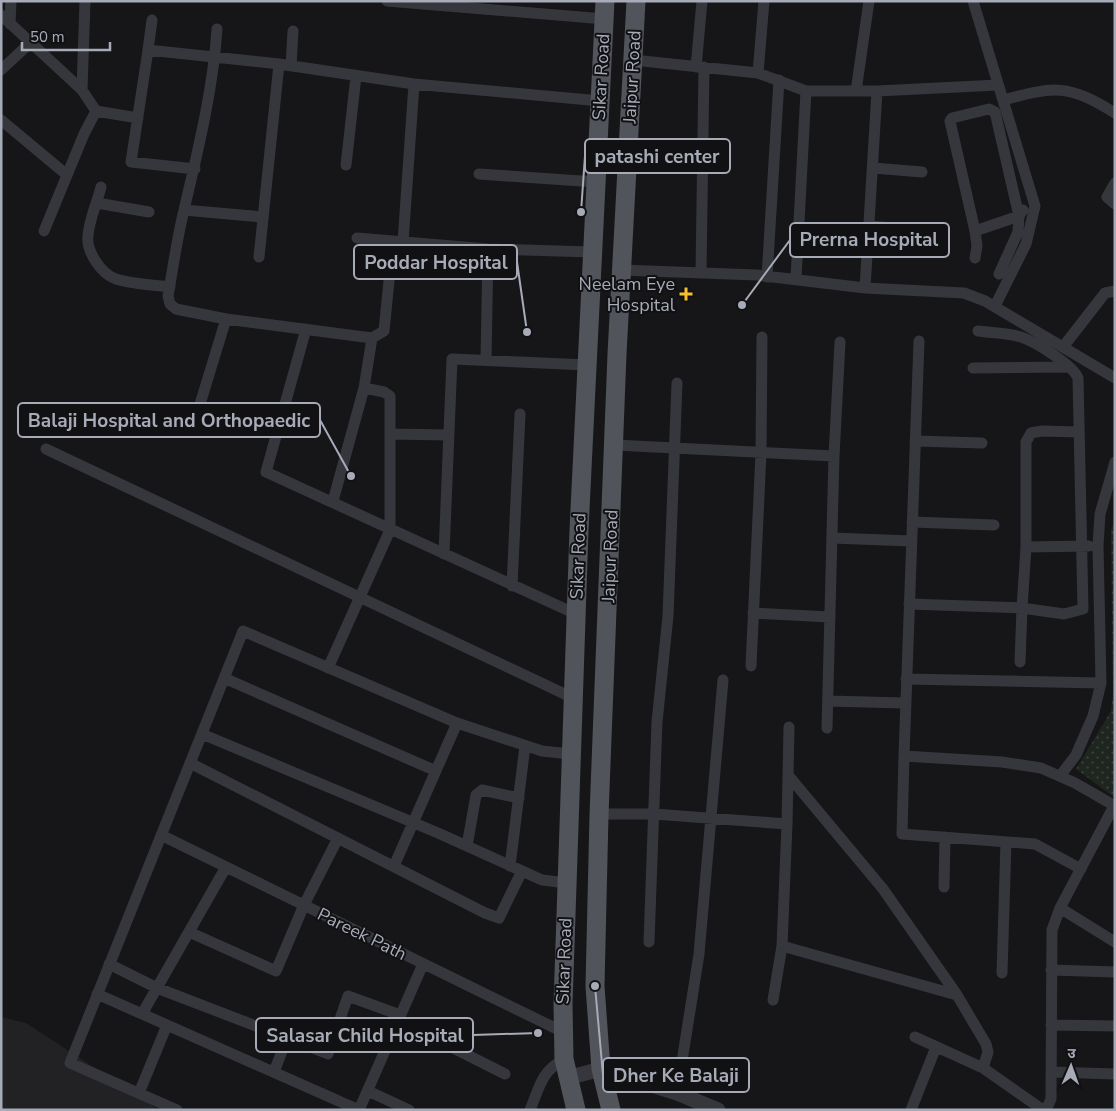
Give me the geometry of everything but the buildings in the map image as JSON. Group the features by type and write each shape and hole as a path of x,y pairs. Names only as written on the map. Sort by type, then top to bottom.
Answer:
{"main road":[{"name":"Jaipur Road","path":"611,1110 600,1069 595,986 599,814 621,270 636,1"},
{"name":"Sikar Road","path":"576,1110 564,1059 566,883 592,252 605,10"}],"street":[{"path":"10,24 11,1"},
{"path":"82,90 85,1"},
{"path":"387,1 605,10"},
{"path":"701,273 700,67 702,1"},
{"path":"758,73 764,1"},
{"path":"856,91 869,1"},
{"path":"973,1 1035,206 1026,244 995,306"},
{"path":"1,15 82,90 96,111 138,118"},
{"path":"152,20 131,162 195,169"},
{"path":"218,29 215,58 195,169 184,210 170,287 168,301 176,309 226,319 372,338 384,331 398,242 414,84"},
{"path":"259,256 285,65 293,31"},
{"path":"1,70 31,42"},
{"path":"148,50 285,65 414,84 600,101"},
{"path":"633,60 758,73 806,91 877,91 998,85"},
{"path":"346,165 356,76"},
{"path":"767,277 780,80"},
{"path":"1003,100 1054,88 1086,95 1115,113"},
{"path":"796,278 806,91"},
{"path":"865,288 877,91"},
{"path":"975,258 977,246 975,230 950,125 952,118 989,109 995,112 1019,216 1018,232 999,274"},
{"path":"44,231 96,111"},
{"path":"1,120 67,175"},
{"path":"873,168 922,172"},
{"path":"480,174 596,182"},
{"path":"1115,183 1107,197 1115,204"},
{"path":"101,187 87,236 89,249 104,272 114,279 170,287"},
{"path":"97,203 149,212"},
{"path":"975,230 1019,216 1024,209 1035,206"},
{"path":"184,210 263,217"},
{"path":"869,226 918,230"},
{"path":"357,238 488,249 592,252"},
{"path":"486,360 488,249"},
{"path":"621,270 796,278 865,288 964,293 995,306 1115,378"},
{"path":"1063,347 1105,293 1115,290"},
{"path":"197,414 226,319"},
{"path":"306,330 266,472 333,501 390,530 576,614"},
{"path":"909,604 1022,608 1064,614 1083,609 1078,378 1070,367 1023,338 978,331"},
{"path":"751,666 761,453 762,337"},
{"path":"333,501 364,388 372,338"},
{"path":"919,341 905,703 902,834 1034,844 1081,869"},
{"path":"827,728 834,456 840,342"},
{"path":"444,554 452,359 587,365"},
{"path":"973,368 1070,367"},
{"path":"649,942 657,722 669,598 678,383"},
{"path":"328,668 390,530 390,396 384,392 364,388"},
{"path":"512,586 520,414"},
{"path":"1020,662 1026,546 1026,442 1031,433 1042,431 1079,432"},
{"path":"390,434 449,435"},
{"path":"915,441 982,443"},
{"path":"614,445 834,456"},
{"path":"46,449 573,698"},
{"path":"1060,776 1076,755 1093,716 1101,683 1098,546 1100,514 1115,462"},
{"path":"912,522 994,525"},
{"path":"832,538 911,541"},
{"path":"1026,546 1098,546"},
{"path":"753,613 830,617"},
{"path":"177,1110 70,1063 243,632 457,723 542,751 570,754"},
{"path":"224,678 436,771"},
{"path":"906,679 1101,683"},
{"path":"677,1093 699,954 723,680"},
{"path":"828,701 905,703"},
{"path":"394,866 457,723"},
{"path":"773,1000 782,946 789,728"},
{"path":"202,734 414,823 542,880 566,883"},
{"path":"510,866 525,746"},
{"path":"904,756 1002,762 1041,768 1114,805 1111,820 1060,908 1052,930 1051,1099 1045,1110 983,1068 915,1037"},
{"path":"190,763 499,918 522,871"},
{"path":"788,775 883,889 957,995 986,1044 988,1052 983,1068"},
{"path":"467,846 476,795 482,790 519,798"},
{"path":"599,814 654,814 787,824"},
{"name":"Pareek Path","path":"161,835 563,1032"},
{"path":"944,887 945,837"},
{"path":"189,932 276,971 304,905 338,838"},
{"path":"1002,973 1006,842"},
{"path":"142,1014 226,867"},
{"path":"1060,908 1115,942"},
{"path":"782,946 957,995"},
{"path":"109,964 157,988 328,1054 348,996 399,1017 505,1074"},
{"path":"98,994 359,1110 423,964"},
{"path":"1051,970 1115,972"},
{"path":"139,1093 167,1025"},
{"path":"1051,1025 1115,1026"},
{"path":"274,1072 287,1038"},
{"path":"911,1110 936,1047"},
{"path":"530,1110 550,1066 564,1059"},
{"path":"567,1078 600,1069 677,1093 718,1110"},
{"path":"1051,1072 1115,1074"},
{"path":"368,1091 409,1110"}],"shaded area":[{"path":"1115,521 1114,797 1076,769 1111,711 1113,692 1111,530"},
{"path":"1,1017 26,1023 159,1110 1,1110"}],"place":[{"name":"patashi center","path":"581,212"},
{"name":"Neelam Eye Hospital","path":"686,294"},
{"name":"Prerna Hospital","path":"742,305"},
{"name":"Poddar Hospital","path":"527,332"},
{"name":"Balaji Hospital and Orthopaedic","path":"351,476"},
{"name":"Dher Ke Balaji","path":"595,986"},
{"name":"Salasar Child Hospital","path":"538,1033"}]}
